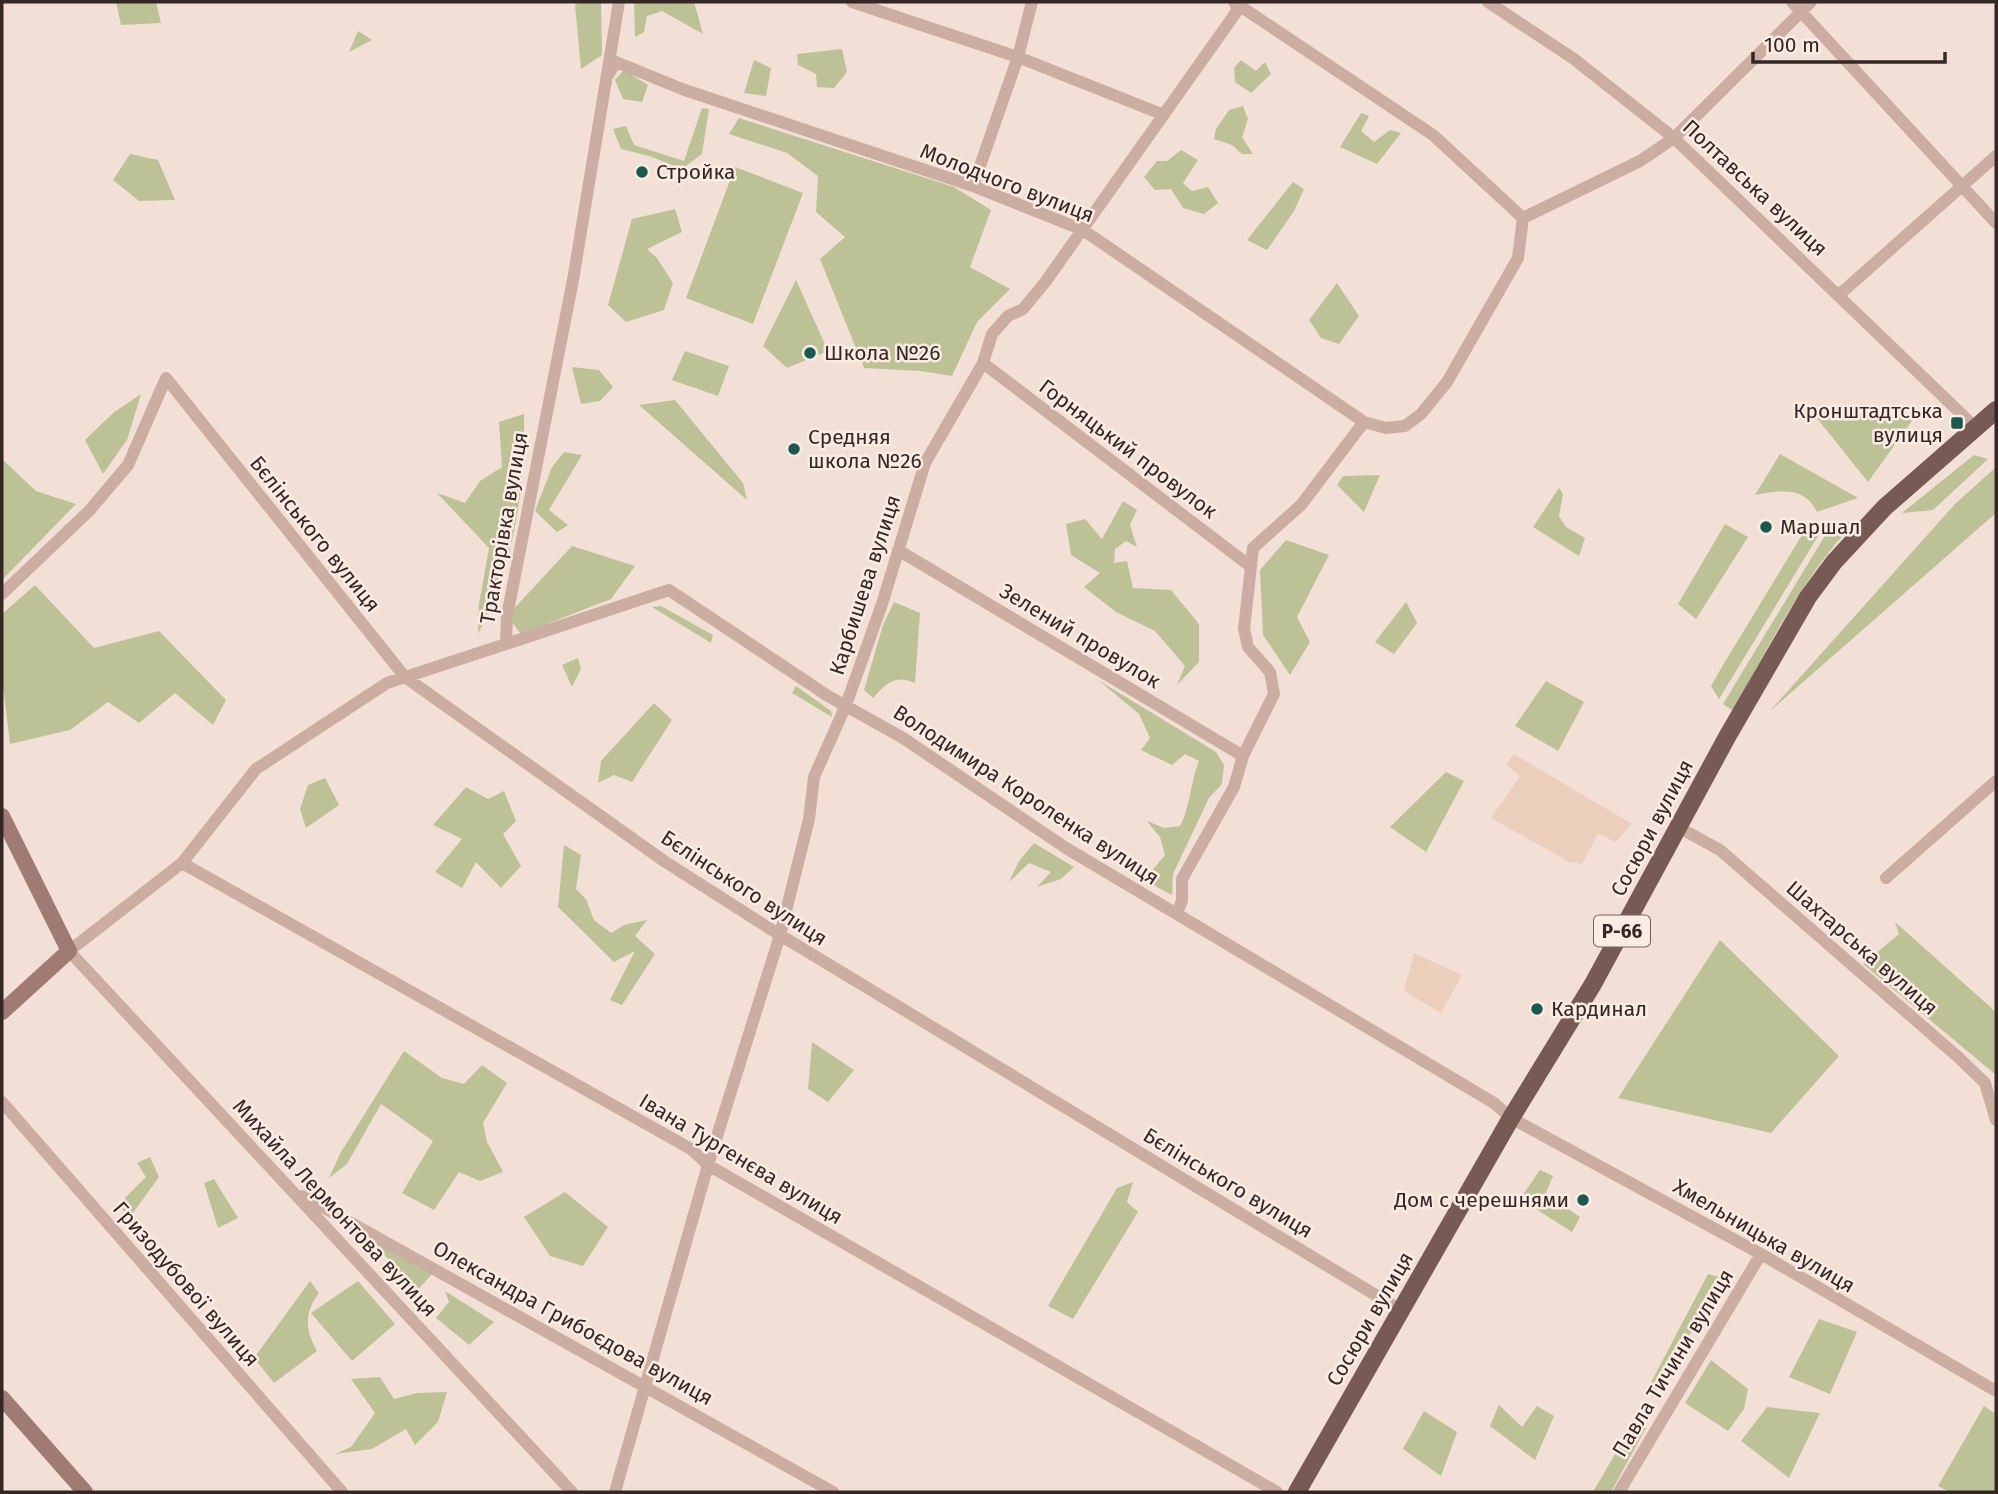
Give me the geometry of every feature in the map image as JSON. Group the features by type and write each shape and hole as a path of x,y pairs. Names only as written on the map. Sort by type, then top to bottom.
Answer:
{"main road":[{"name":"Сосюри вулиця","path":"1297,1492 1511,1118 1593,984 1808,597 1834,562 1885,507 1996,410"},
{"path":"2,816 69,951"},
{"name":"Тракторівка вулиця","path":"2,1012 69,951"},
{"path":"2,1398 85,1492"}],"street":[{"name":"Тракторівка вулиця","path":"69,951 182,863 256,769 387,684 506,644 507,617 573,280 619,2"},
{"path":"852,2 1018,57 1164,115"},
{"path":"973,186 1018,57 1032,2"},
{"path":"1235,2 1433,135 1523,218"},
{"name":"Карбишева вулиця","path":"615,1492 708,1165 780,935 809,819 814,777 846,705 925,463 983,363 992,334 1008,316 1024,309 1083,230 1237,11 1235,2"},
{"name":"Полтавська вулиця","path":"1488,2 1574,59 1674,138 1840,294 1975,427"},
{"path":"1523,218 1640,161 1674,138 1796,6 1811,2"},
{"path":"1796,6 1996,223"},
{"name":"Молодчого вулиця","path":"606,78 616,62 682,89 973,186 1083,230 1364,422"},
{"path":"1840,294 1996,156"},
{"path":"1177,914 1182,900 1182,879 1234,787 1243,756 1274,694 1270,672 1248,647 1244,629 1253,548 1301,505 1364,422 1386,428 1405,426 1422,414 1447,382 1518,258 1523,218"},
{"name":"Горняцький провулок","path":"983,363 1250,566"},
{"name":"Бєлінського вулиця","path":"2,594 89,512 128,465 166,378 405,677 664,861 780,935 1402,1311"},
{"name":"Зелений провулок","path":"898,550 1243,756"},
{"name":"Володимира Короленка вулиця","path":"506,644 669,590 846,705 903,737 1066,848 1494,1103 1511,1118"},
{"path":"1886,878 1996,781"},
{"name":"Шахтарська вулиця","path":"1678,827 1720,850 1958,1057 1984,1083 1996,1120"},
{"name":"Івана Тургенєва вулиця","path":"182,863 691,1149 708,1165 1277,1492"},
{"name":"Михайла Лермонтова вулиця","path":"69,951 572,1492"},
{"name":"Гризодубової вулиця","path":"2,1102 342,1492"},
{"name":"Хмельницька вулиця","path":"1511,1118 1761,1254 1996,1391"},
{"name":"Олександра Грибоєдова вулиця","path":"294,1190 645,1384 833,1492"},
{"name":"Павла Тичини вулиця","path":"1619,1492 1761,1254"}],"green space":[{"path":"116,2 156,2 161,23 121,25"},
{"path":"580,2 601,2 602,55 581,69 575,5"},
{"path":"634,2 694,2 703,34 662,11 647,16 644,32 635,37"},
{"path":"358,31 372,40 349,52"},
{"path":"842,49 847,72 834,88 817,87 816,74 798,65 797,54"},
{"path":"754,60 771,68 766,96 744,93"},
{"path":"1241,60 1256,71 1265,62 1271,74 1251,93 1235,82 1234,68"},
{"path":"624,70 648,85 642,102 623,99 615,80"},
{"path":"1243,106 1248,119 1242,137 1253,154 1242,154 1232,145 1214,139 1216,129 1229,110"},
{"path":"702,108 709,109 702,154 682,169 621,149 613,129 626,126 634,145 684,161"},
{"path":"1361,113 1369,116 1361,131 1374,142 1390,130 1401,133 1377,164 1340,147"},
{"path":"739,118 954,187 991,210 970,267 1010,289 977,322 952,376 864,368 820,259 845,237 816,212 818,176 787,153 729,134"},
{"path":"1181,150 1198,160 1183,183 1192,191 1208,187 1218,203 1204,214 1183,208 1171,189 1155,190 1144,177 1157,161 1167,161"},
{"path":"130,154 158,160 175,200 139,201 113,180"},
{"path":"735,167 803,193 753,324 686,298"},
{"path":"1293,182 1304,189 1294,211 1267,250 1247,240"},
{"path":"675,209 682,232 647,249 657,258 673,283 664,310 626,322 608,305 632,219"},
{"path":"796,280 828,351 787,368 763,346"},
{"path":"1337,283 1359,316 1339,344 1321,338 1309,320"},
{"path":"685,351 729,366 718,396 672,380"},
{"path":"572,367 599,370 613,387 600,401 581,404"},
{"path":"141,394 127,440 103,474 85,440 113,413"},
{"path":"675,400 743,483 747,500 639,405"},
{"path":"1812,412 1914,418 1868,482"},
{"path":"524,414 523,470 515,527 500,581 478,634 479,604 489,548 437,493 465,503 480,481 502,467 499,422"},
{"path":"564,452 582,455 549,510 568,525 557,532 535,511 552,467"},
{"path":"1780,454 1858,498 1817,512 1805,497 1791,492 1755,495"},
{"path":"1974,455 1988,459 1933,510 1902,513"},
{"path":"2,459 36,491 76,504 2,580"},
{"path":"1996,467 1996,513 1770,711 1955,504"},
{"path":"1380,475 1364,512 1337,485 1343,476"},
{"path":"1559,488 1563,494 1559,516 1566,527 1585,538 1579,556 1533,527"},
{"path":"1123,501 1137,510 1130,525 1137,547 1126,541 1115,549 1114,563 1127,561 1133,588 1171,590 1199,624 1199,662 1177,685 1185,666 1155,631 1116,612 1084,587 1100,573 1071,555 1066,524 1085,519 1102,539"},
{"path":"1856,521 1820,563 1805,586 1736,705 1732,710 1723,704 1832,524"},
{"path":"1826,523 1719,699 1711,686 1805,530"},
{"path":"1725,524 1748,537 1696,619 1678,604"},
{"path":"1286,540 1329,555 1297,617 1310,642 1290,675 1263,635 1260,570"},
{"path":"572,546 635,566 611,599 521,634 507,616"},
{"path":"35,585 94,648 159,631 226,700 213,725 175,693 139,723 108,702 70,730 10,744 2,676 2,614"},
{"path":"894,602 920,613 915,683 896,680 882,688 873,698 864,690 883,625"},
{"path":"1406,602 1417,623 1394,654 1375,642"},
{"path":"661,606 713,635 711,643 652,607"},
{"path":"578,658 581,669 572,687 562,665"},
{"path":"1098,680 1216,752 1224,765 1222,784 1209,798 1173,874 1172,895 1144,880 1165,855 1160,837 1147,821 1164,828 1180,826 1199,761 1185,754 1172,765 1141,750 1150,738 1139,714"},
{"path":"1546,681 1584,702 1558,751 1515,726"},
{"path":"796,686 831,711 832,717 792,693"},
{"path":"654,703 672,720 632,782 614,775 598,783 601,761"},
{"path":"1446,772 1464,781 1426,852 1390,827"},
{"path":"325,778 339,805 306,828 300,809 308,785"},
{"path":"466,787 488,799 504,791 516,821 503,834 521,866 501,888 476,862 462,888 435,872 462,839 433,825"},
{"path":"1034,843 1074,867 1061,879 1037,887 1051,872 1029,863 1009,882 1019,861"},
{"path":"564,845 581,855 576,889 586,899 594,920 611,933 624,925 647,920 635,936 655,954 622,1005 610,1000 635,951 614,962 558,907"},
{"path":"1895,922 1996,1012 1996,1075 1863,964 1899,934"},
{"path":"1720,940 1839,1056 1771,1133 1618,1098"},
{"path":"812,1042 854,1070 828,1102 808,1089"},
{"path":"404,1051 442,1078 464,1084 482,1065 507,1083 483,1123 487,1142 503,1172 480,1181 459,1172 434,1210 402,1193 433,1141 381,1104 347,1164 329,1178 341,1152"},
{"path":"150,1157 159,1177 130,1217 118,1205 146,1177 137,1163"},
{"path":"1540,1170 1553,1176 1546,1193 1580,1217 1572,1232 1520,1199"},
{"path":"214,1179 238,1218 218,1228 204,1183"},
{"path":"1133,1182 1127,1202 1138,1212 1073,1319 1048,1306 1117,1188"},
{"path":"565,1192 608,1227 583,1266 550,1256 524,1217"},
{"path":"373,1240 433,1273 415,1293"},
{"path":"1708,1274 1723,1278 1653,1397 1647,1390"},
{"path":"310,1281 319,1293 311,1307 308,1321 310,1336 317,1351 274,1383 254,1358"},
{"path":"358,1281 395,1324 352,1361 311,1313"},
{"path":"445,1291 494,1322 469,1345 436,1318 449,1302"},
{"path":"1819,1319 1857,1332 1830,1394 1789,1377"},
{"path":"1711,1360 1748,1389 1744,1409 1728,1431 1685,1403"},
{"path":"380,1377 394,1399 417,1393 447,1392 438,1422 415,1445 406,1429 372,1449 335,1454 351,1447 375,1413 351,1379"},
{"path":"1499,1405 1522,1427 1537,1406 1554,1416 1535,1460 1490,1426"},
{"path":"1984,1406 1996,1414 1996,1492 1950,1492 1938,1486"},
{"path":"1767,1407 1820,1413 1789,1478 1741,1441"},
{"path":"1424,1411 1457,1432 1441,1476 1403,1449"},
{"path":"1633,1423 1646,1428 1611,1492 1593,1492"}],"shaded area":[{"path":"1514,754 1632,824 1616,842 1598,834 1582,864 1569,862 1491,818 1520,776 1506,764"},
{"path":"1414,953 1462,975 1441,1013 1404,991"}],"place":[{"name":"Стройка","path":"642,172"},
{"name":"Школа №26","path":"810,353"},
{"name":"Кронштадтська вулиця","path":"1957,423"},
{"name":"Средняя школа №26","path":"794,449"},
{"name":"Маршал","path":"1766,527"},
{"name":"Кардинал","path":"1537,1009"},
{"name":"Дом с черешнями","path":"1583,1200"}]}
